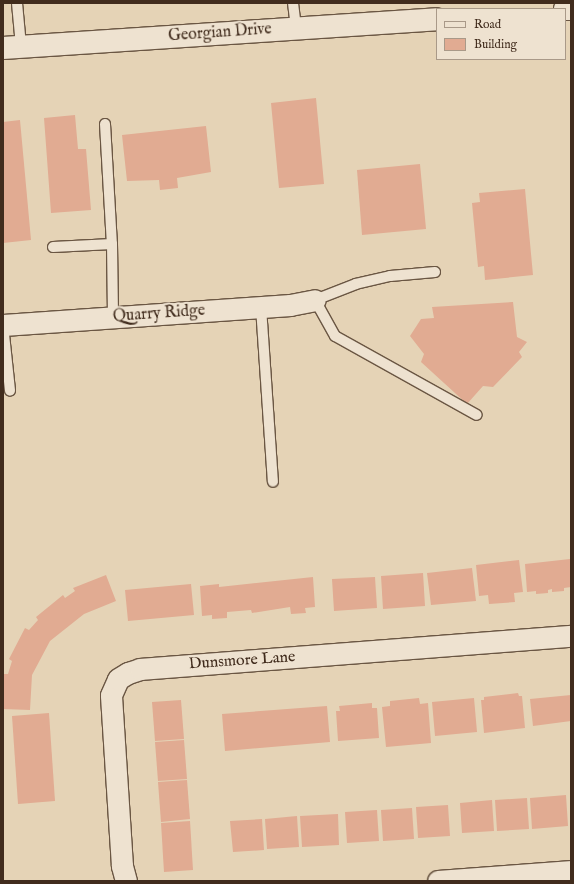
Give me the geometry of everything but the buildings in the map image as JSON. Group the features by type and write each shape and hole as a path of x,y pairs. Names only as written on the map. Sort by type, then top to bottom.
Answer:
{"main road":[{"name":"Georgian Drive","path":"12,47 436,19"}],"street":[{"name":"Quarry Ridge","path":"3,325 261,307 315,300"},
{"name":"Dunsmore Lane","path":"126,881 122,866 111,694 118,679 140,669 571,636"},
{"path":"438,881 571,870"}],"lane":[{"path":"12,47 17,3"},
{"path":"293,3 296,29"},
{"path":"104,124 112,244 113,317"},
{"path":"53,247 112,244"},
{"path":"434,272 390,276 363,283 315,300 335,336 477,415"},
{"path":"261,307 274,482"},
{"path":"3,325 10,390"}]}
